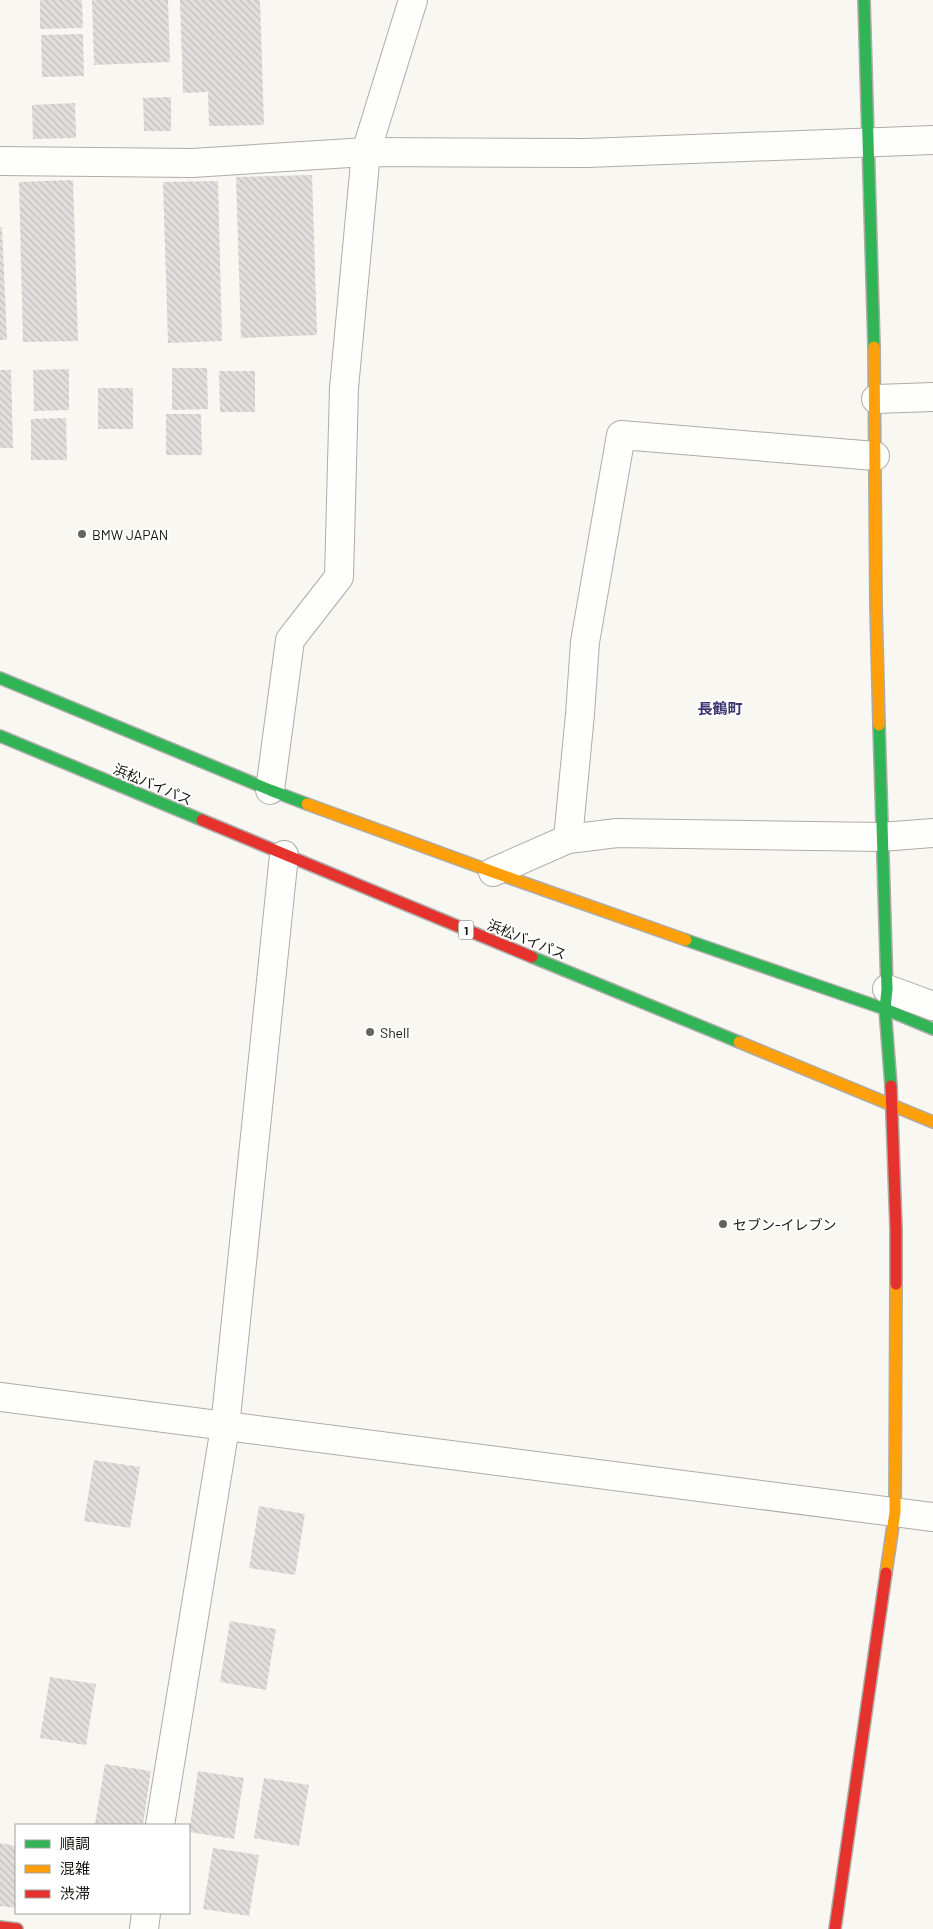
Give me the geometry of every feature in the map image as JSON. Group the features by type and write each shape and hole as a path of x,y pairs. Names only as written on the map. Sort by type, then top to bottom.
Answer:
{"main road":[{"path":"835,1929 895,1512 896,1229 881,837 876,606 876,399 864,0"},
{"path":"0,678 270,790 493,872 886,999 933,1029"},
{"name":"浜松バイパス","path":"0,736 933,1122"},
{"path":"0,1927 16,1929"}],"street":[{"path":"270,790 290,640 339,577 344,388 366,152 413,0"},
{"path":"0,161 192,163 366,152 587,152 933,140"},
{"path":"876,399 933,397"},
{"path":"568,838 585,642 621,436 875,456"},
{"path":"493,872 568,838 617,833 881,837 933,833"},
{"path":"160,1824 225,1427 284,855"},
{"path":"886,999 933,1006"},
{"path":"0,1397 933,1518"},
{"path":"144,1929 146,1914"}],"building":[{"path":"40,0 82,0 83,28 40,29"},
{"path":"92,0 168,0 170,62 94,65"},
{"path":"180,0 260,0 264,125 209,126 208,92 183,93"},
{"path":"83,34 84,76 42,77 41,35"},
{"path":"171,97 171,131 144,131 143,98"},
{"path":"75,103 76,138 33,139 32,105"},
{"path":"312,175 317,335 241,338 236,177"},
{"path":"73,180 78,341 23,342 19,182"},
{"path":"218,181 222,341 168,343 163,182"},
{"path":"0,227 2,227 7,340 0,340"},
{"path":"172,368 207,368 208,409 172,410"},
{"path":"69,369 69,410 34,411 33,370"},
{"path":"0,370 11,370 13,448 0,448"},
{"path":"219,371 255,371 255,412 220,412"},
{"path":"98,388 133,388 133,429 98,429"},
{"path":"166,414 201,414 202,455 166,455"},
{"path":"66,418 67,460 31,460 31,419"},
{"path":"94,1460 140,1467 130,1528 84,1521"},
{"path":"259,1506 305,1514 295,1575 249,1568"},
{"path":"230,1621 276,1629 266,1690 220,1682"},
{"path":"50,1677 96,1684 86,1745 40,1738"},
{"path":"105,1764 151,1771 143,1824 95,1824"},
{"path":"198,1771 244,1778 234,1839 190,1832"},
{"path":"264,1778 309,1785 299,1846 254,1838"},
{"path":"0,1843 15,1846 15,1908 0,1906"},
{"path":"213,1848 259,1855 249,1916 203,1909"}],"traffic: fast":[{"path":"864,0 874,347"},
{"path":"0,678 307,804"},
{"path":"879,725 887,989 885,1009 891,1086"},
{"path":"0,736 202,820"},
{"path":"686,940 885,1009 933,1029"},
{"path":"532,957 739,1042"}],"traffic: slow":[{"path":"874,347 879,725"},
{"path":"307,804 686,940"},
{"path":"739,1042 933,1122"},
{"path":"886,1573 895,1512 896,1284"}],"traffic: jam":[{"path":"202,820 532,957"},
{"path":"891,1086 896,1284"},
{"path":"835,1929 886,1573"},
{"path":"0,1927 17,1929"}],"place":[{"name":"BMW JAPAN","path":"82,534"},
{"name":"Shell","path":"370,1032"},
{"name":"セブン-イレブン","path":"723,1224"}],"district":[{"name":"長鶴町","path":"720,708"}]}
